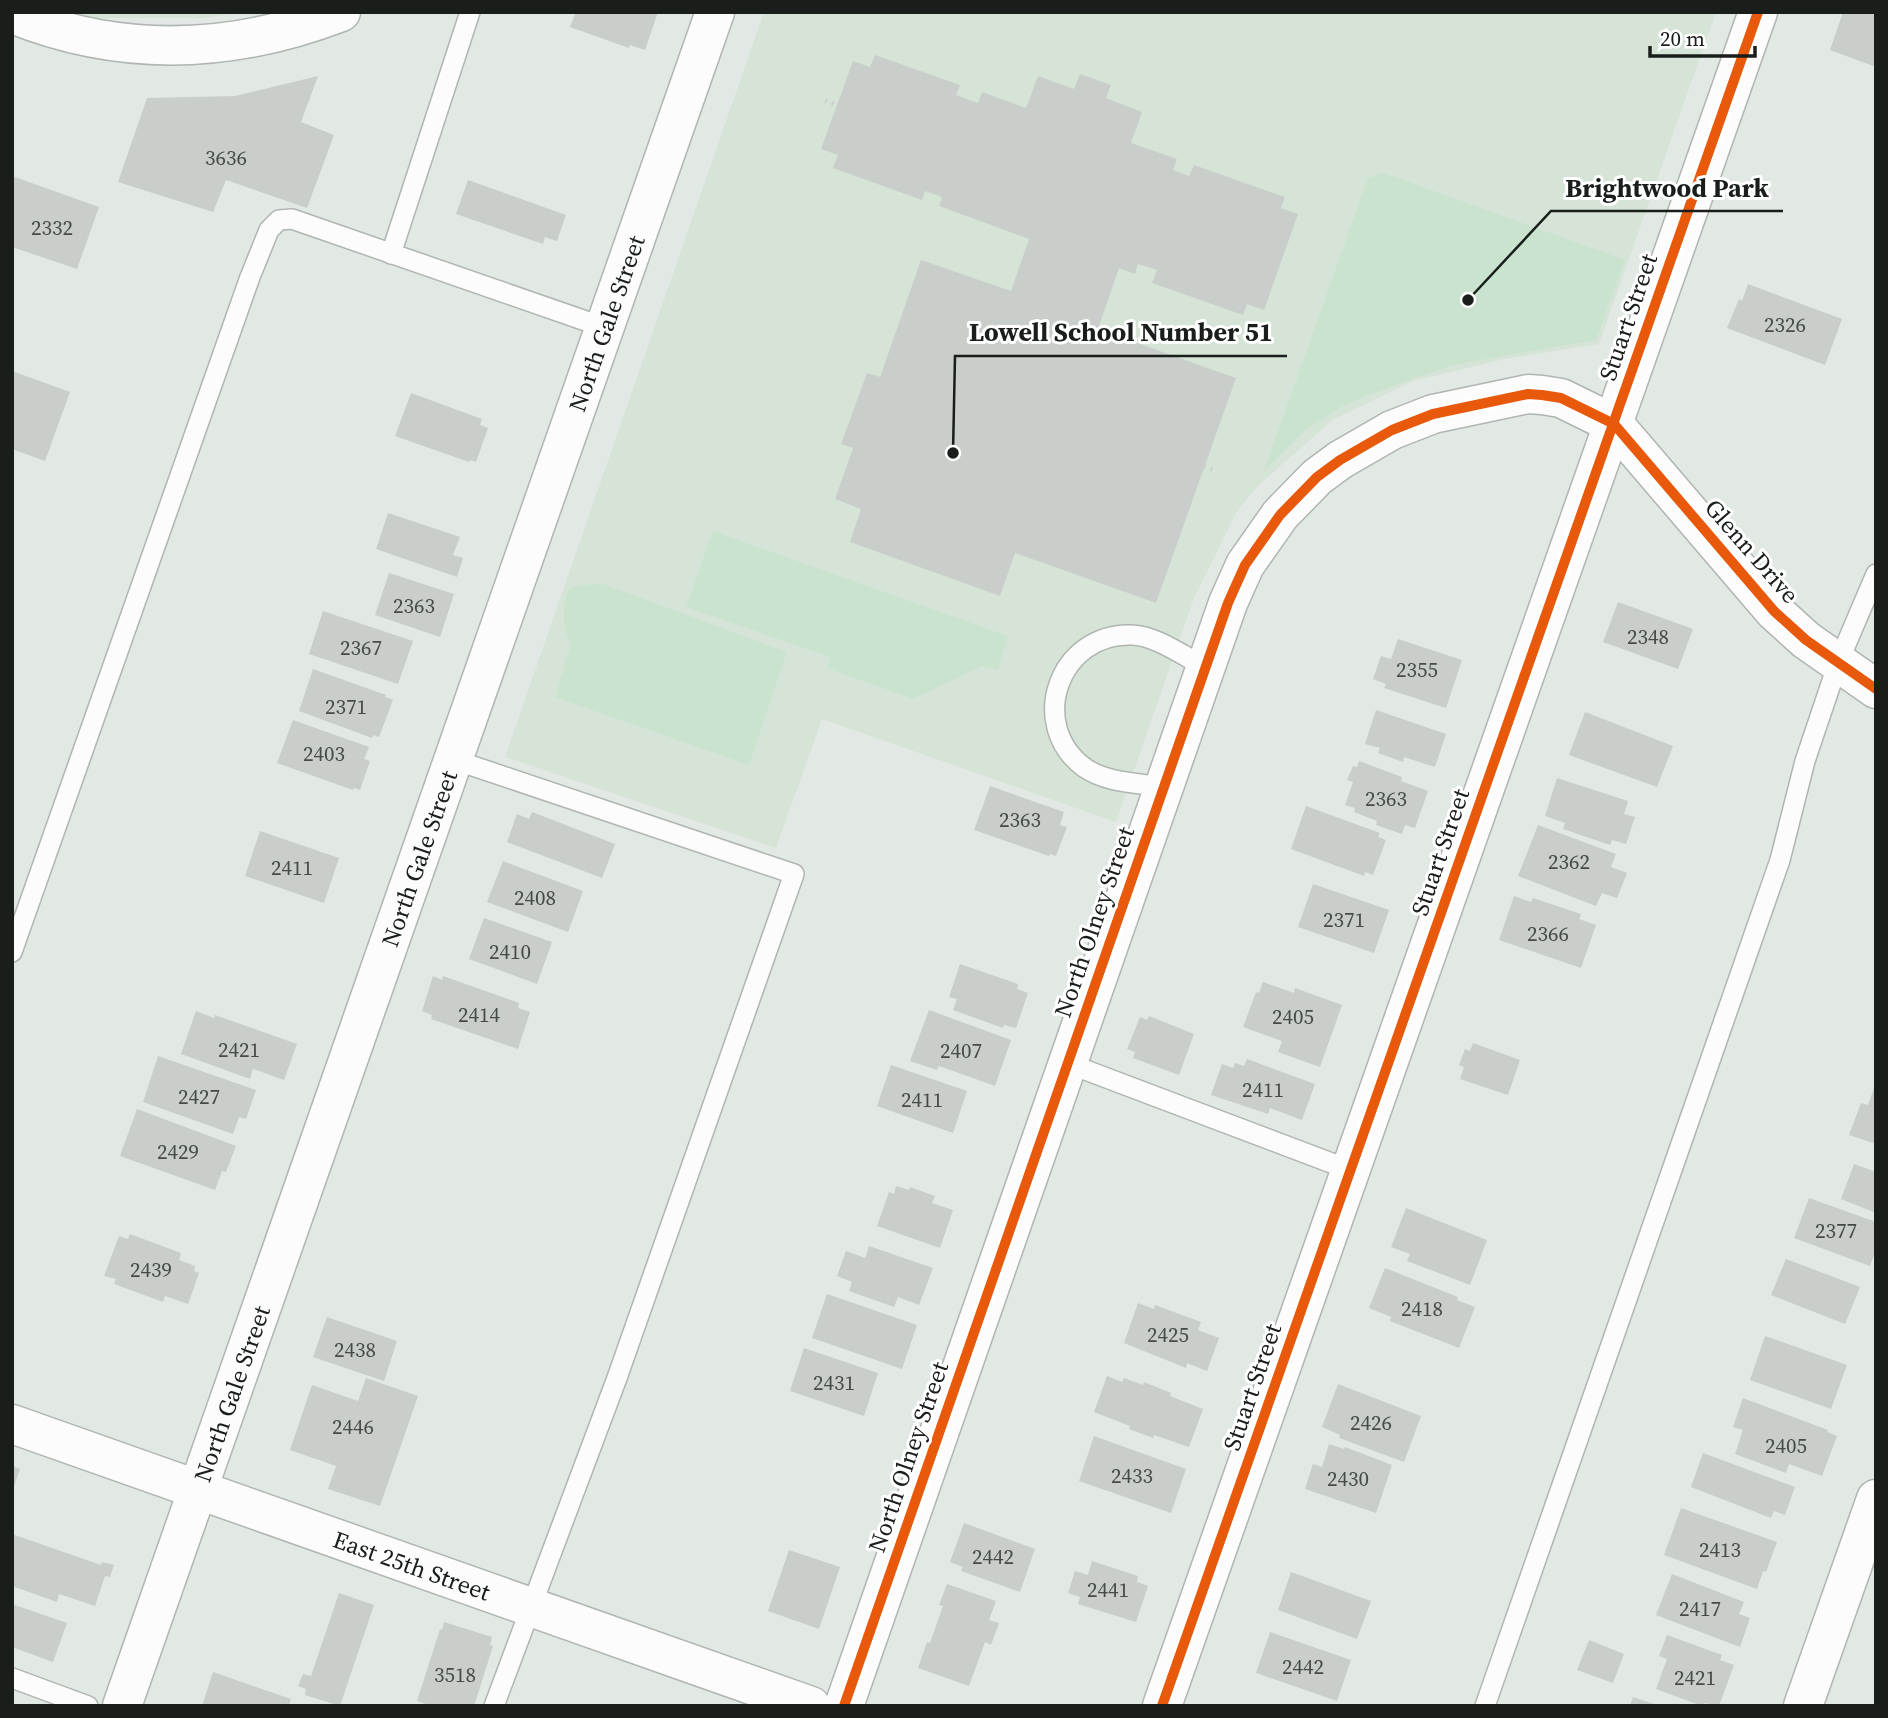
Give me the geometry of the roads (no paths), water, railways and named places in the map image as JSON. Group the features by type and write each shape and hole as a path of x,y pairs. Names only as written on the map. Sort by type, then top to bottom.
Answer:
{"street":[{"path":"12,14 67,33 102,40 140,46 183,46 292,29 341,12"},
{"name":"North Gale Street","path":"122,1706 715,12"},
{"name":"Stuart Street","path":"1162,1706 1758,12"},
{"name":"North Olney Street","path":"844,1706 1235,584 1264,536 1296,497 1317,477 1367,443 1392,430 1433,414 1528,394 1561,398 1614,424"},
{"name":"Glenn Drive","path":"1614,424 1774,611 1838,663 1876,689"},
{"name":"East 25th Street","path":"12,1424 811,1706"},
{"path":"1803,1706 1876,1499"}],"lane":[{"path":"391,254 470,12"},
{"path":"12,952 250,277 270,230 279,220 292,219 606,328"},
{"path":"1486,1706 1780,860 1805,761 1838,663 1876,574"},
{"path":"1163,787 1108,779 1086,768 1068,751 1057,730 1054,706 1059,683 1070,662 1088,646 1110,636 1133,635 1157,641 1205,667"},
{"path":"452,759 794,874 617,1378 494,1706"},
{"path":"1067,1063 1350,1170"},
{"path":"12,1678 88,1706"}],"place":[{"name":"Brightwood Park","path":"1468,300"},
{"name":"Lowell School Number 51","path":"953,453"}]}
